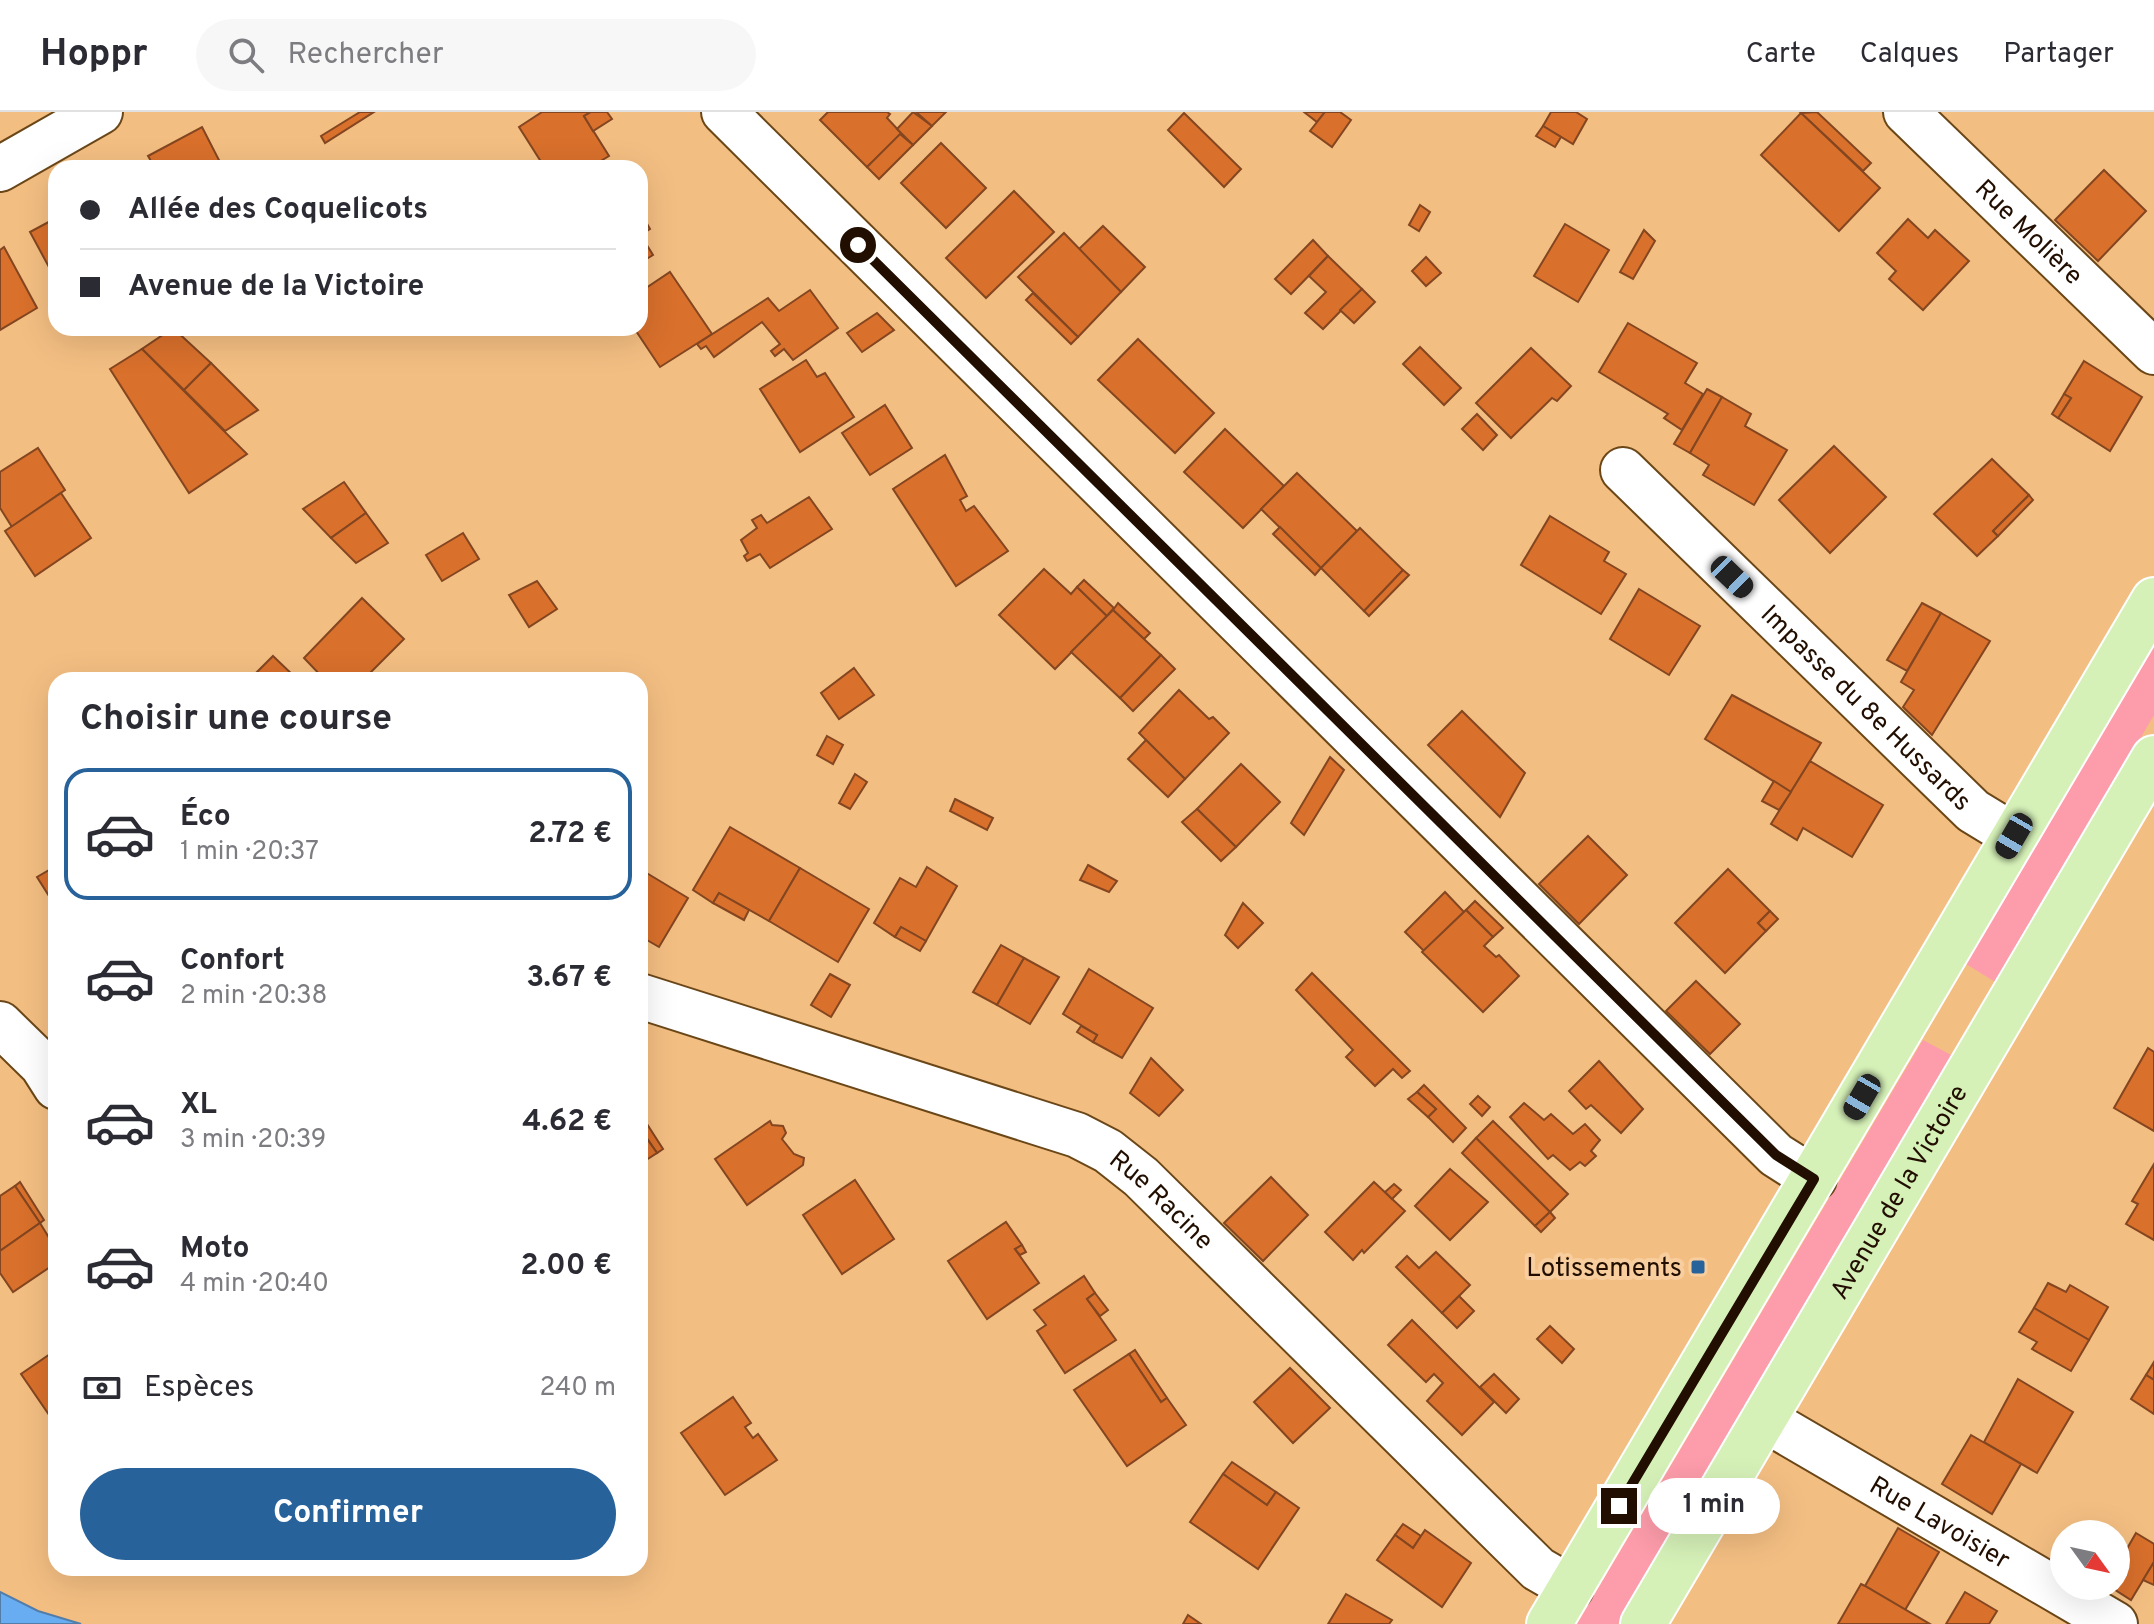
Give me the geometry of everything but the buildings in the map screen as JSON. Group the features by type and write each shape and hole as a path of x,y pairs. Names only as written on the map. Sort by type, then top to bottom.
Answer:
{"main road":[{"path":"1560,1606 2154,600"},
{"name":"Avenue de la Victoire","path":"1643,1624 2154,758"}],"street":[{"path":"0,169 100,112"},
{"path":"724,112 1776,1155 1814,1179"},
{"name":"Rue Molière","path":"1906,112 2154,352"},
{"name":"Impasse du 8e Hussards","path":"1623,470 1973,811 2014,836"},
{"name":"Rue Racine","path":"648,999 1077,1135 1108,1151 1141,1177 1538,1569 1560,1606"},
{"path":"0,1024 48,1066"},
{"name":"Rue Lavoisier","path":"1764,1419 2115,1624"}],"shaded area":[{"path":"2154,642 2154,715 1997,983 1966,964"},
{"path":"1923,1040 1953,1056 1618,1624 1577,1624"}],"water":[{"path":"0,1592 38,1611 81,1624 0,1624"}],"place":[{"name":"Lotissements","path":"1698,1267"}],"route":[{"path":"858,245 1776,1155 1814,1179 1619,1506"}]}
